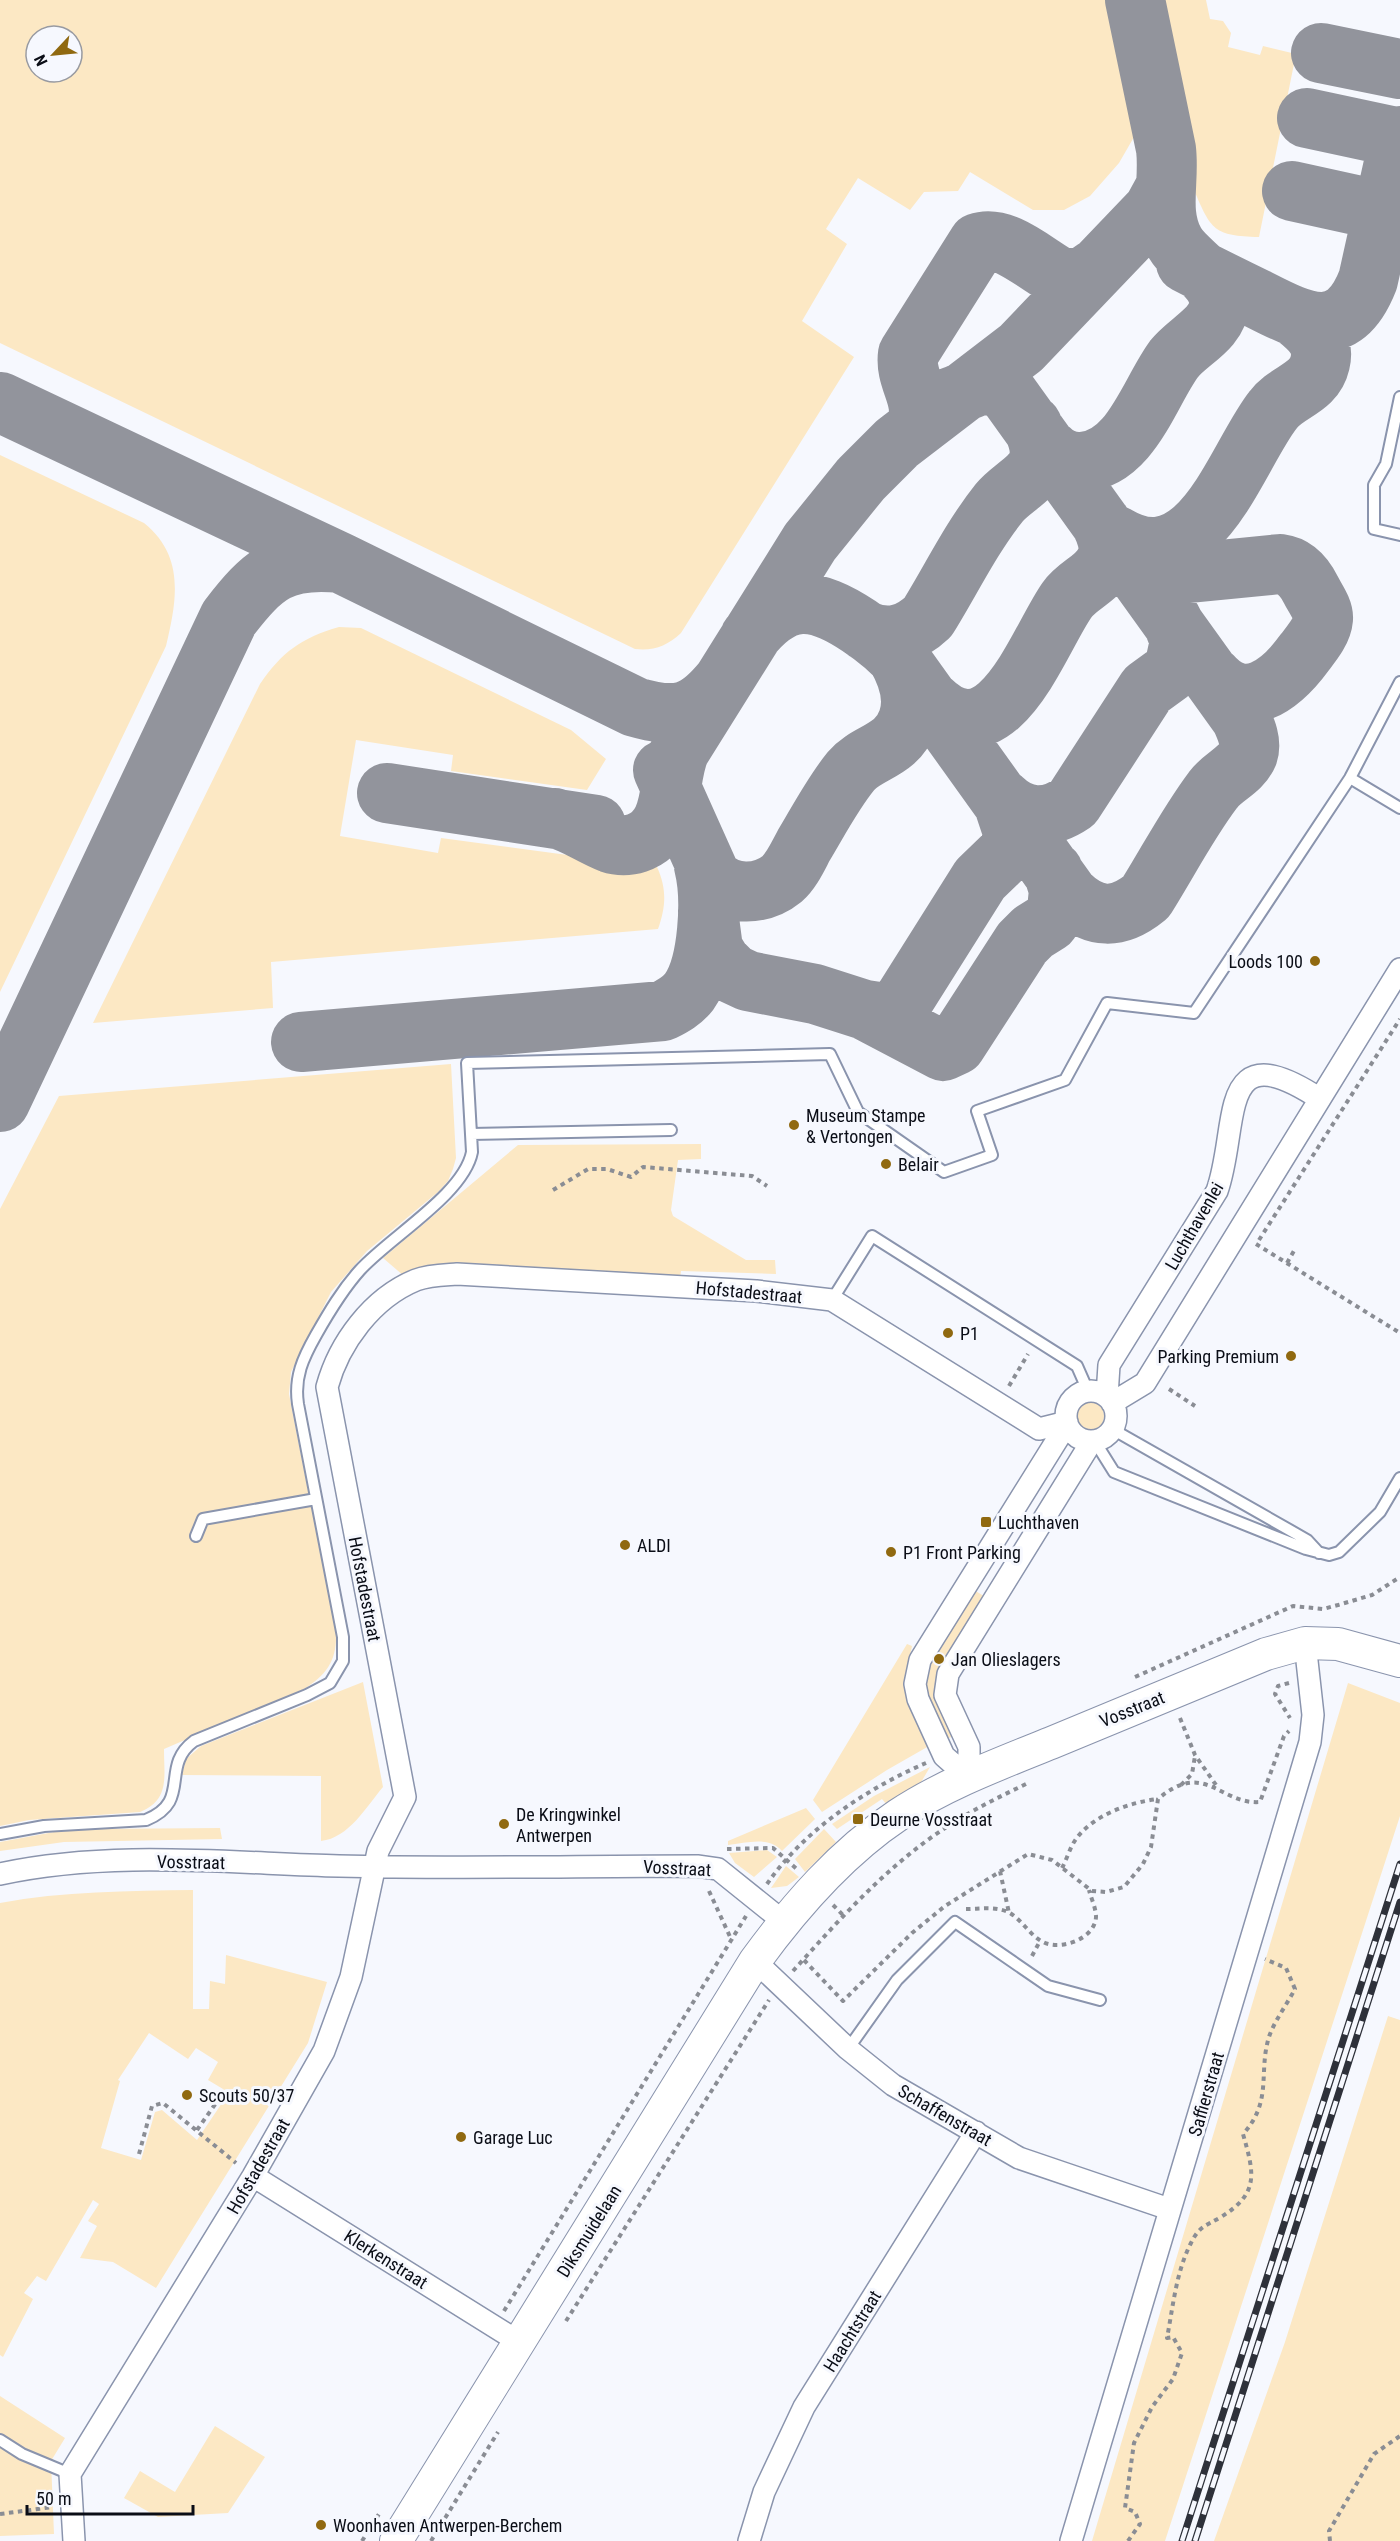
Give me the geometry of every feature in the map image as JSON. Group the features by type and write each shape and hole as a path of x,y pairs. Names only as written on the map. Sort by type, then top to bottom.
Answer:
{"street":[{"path":"976,1791 944,1756 918,1699 915,1684 920,1660 1067,1423 1069,1403 1145,1383 1400,969"},
{"name":"Luchthavenlei","path":"1100,1437 1116,1413 1102,1396 1109,1365 1217,1191 1226,1167 1232,1111 1245,1081 1262,1075 1283,1078 1320,1099"},
{"name":"Hofstadestraat","path":"70,2474 253,2176 324,2051 351,1977 378,1851 405,1797 329,1410 327,1387 333,1365 376,1305 394,1291 417,1279 435,1276 571,1287 756,1291 832,1300 1038,1429 1067,1423"},
{"path":"1067,1423 1078,1437 1100,1437"},
{"path":"976,1791 969,1747 945,1695 948,1674 1100,1437"},
{"path":"977,1568 1004,1584"},
{"name":"Vosstraat","path":"0,1874 27,1868 107,1860 374,1867 712,1867 736,1883 784,1922 804,1897 874,1833 918,1803 976,1791 1255,1659 1305,1642 1338,1644 1400,1661"},
{"name":"Saffierstraat","path":"1071,2541 1169,2209 1184,2170 1310,1742 1313,1715 1305,1642"},
{"name":"Diksmuidelaan","path":"396,2541 507,2334 755,1961 784,1922"},
{"name":"Schaffenstraat","path":"755,1961 848,2049 893,2085 1018,2158 1169,2209"},
{"name":"Haachtstraat","path":"749,2541 764,2492 804,2407 976,2132"},
{"name":"Klerkenstraat","path":"253,2176 507,2334"},
{"path":"70,2474 74,2541"}],"lane":[{"path":"1400,397 1386,464 1374,485 1374,529 1400,535"},
{"path":"0,1834 44,1826 147,1820 162,1814 171,1802 176,1766 185,1748 194,1741 307,1695 330,1683 343,1661 344,1649 296,1388 299,1370 337,1297 360,1270 461,1178 469,1166 471,1134 467,1063 830,1054 858,1112 944,1172 992,1155 977,1111 1065,1080 1107,1003 1194,1013 1350,778 1400,682"},
{"path":"1350,778 1400,808"},
{"path":"471,1134 671,1130"},
{"path":"832,1300 872,1236 1077,1366 1102,1396"},
{"path":"1100,1437 1114,1472 1319,1553 1339,1552 1380,1512 1400,1478"},
{"path":"1100,1437 1307,1540 1319,1553"},
{"path":"196,1536 203,1519 316,1499"},
{"path":"848,2049 897,1980 955,1922 1048,1986 1100,2000"},
{"path":"0,2440 22,2454 70,2474"}],"path":[{"path":"1252,1249 1263,1237 1400,1019"},
{"path":"553,1190 588,1169 607,1169 631,1177 643,1167 752,1176 767,1186"},
{"path":"1256,1244 1400,1333"},
{"path":"1287,1263 1295,1249"},
{"path":"999,1403 1036,1340"},
{"path":"1169,1389 1174,1380"},
{"path":"1164,1386 1195,1406"},
{"path":"1323,1609 1372,1594 1400,1577"},
{"path":"1181,1785 1209,1783 1244,1800 1258,1803 1262,1800 1284,1736 1290,1730 1292,1723 1275,1694 1276,1688 1310,1677"},
{"path":"1180,1718 1195,1755 1219,1788"},
{"path":"1062,1868 1076,1839 1087,1827 1123,1808 1158,1799 1181,1785 1192,1774 1195,1755"},
{"path":"561,2330 771,1996 843,1915 885,1874 922,1844 976,1791"},
{"path":"804,1960 843,2001 912,1933 949,1903 1028,1854 1052,1860 1089,1889 1106,1892 1124,1887 1135,1876 1151,1847 1158,1799"},
{"path":"1000,1871 1003,1894 1009,1913 1032,1936 1051,1945 1063,1945 1084,1936 1093,1927 1096,1919 1089,1889"},
{"path":"949,1903 967,1909 985,1907 1009,1913"},
{"path":"507,2334 731,1941"},
{"path":"1128,2541 1140,2524 1135,2512 1125,2508 1134,2443 1152,2406 1173,2379 1182,2353 1173,2337 1167,2338 1185,2258 1202,2225 1221,2217 1250,2192 1253,2174 1244,2134 1256,2121 1263,2096 1270,2034 1295,1989 1286,1968 1247,1952"},
{"path":"139,2154 152,2106 163,2103 253,2176"},
{"path":"196,2130 216,2103"},
{"path":"431,2541 501,2427"},
{"path":"1330,2541 1329,2531 1374,2454 1400,2436"},
{"path":"362,2541 385,2504"},
{"path":"0,2514 72,2505"}],"shaded area":[{"path":"0,0 1112,0 1134,104 1134,137 1119,163 1090,196 1064,210 1033,210 970,172 958,191 924,192 910,210 858,178 826,229 847,244 802,321 854,357 681,633 660,647 635,649 0,343"},
{"path":"1155,0 1206,0 1210,19 1223,21 1231,33 1228,47 1260,55 1263,46 1296,54 1259,237 1232,235 1216,228 1205,214 1194,190"},
{"path":"0,455 144,523 157,536 172,564 175,596 166,646 0,992"},
{"path":"339,627 361,628 571,730 606,759 587,790 451,771 453,755 356,740 340,836 438,853 441,838 657,867 664,898 663,913 658,929 271,962 273,1008 93,1023 260,684 276,663 303,641"},
{"path":"451,1064 456,1158 448,1181 367,1251 331,1292 291,1372 289,1394 336,1633 335,1651 329,1666 319,1678 304,1689 164,1749 164,1778 161,1794 150,1807 140,1812 29,1820 0,1826 0,1209 59,1096"},
{"path":"701,1144 701,1159 678,1160 671,1210 673,1216 746,1260 775,1260 776,1274 681,1271 680,1279 404,1276 383,1258 518,1145"},
{"path":"1090,1402 1100,1406 1104,1416 1100,1426 1090,1430 1080,1426 1076,1416 1080,1406"},
{"path":"974,1590 987,1598 935,1687 953,1736 947,1739 926,1698 924,1684 930,1662"},
{"path":"907,1644 912,1646 905,1680 929,1746 822,1812 813,1800"},
{"path":"363,1682 383,1787 348,1828 331,1839 321,1841 321,1776 182,1775 186,1759 201,1746"},
{"path":"1348,1683 1400,1703 1400,1816 1165,2541 1092,2541"},
{"path":"930,1767 920,1784 887,1805 882,1799 837,1829 832,1824 874,1796"},
{"path":"806,1808 815,1819 782,1851 771,1843 764,1842 728,1845 728,1841"},
{"path":"220,1828 222,1839 64,1842 0,1851 0,1842 54,1832 92,1829"},
{"path":"824,1829 836,1842 805,1872 795,1859"},
{"path":"767,1850 777,1857 754,1877 735,1863 729,1853"},
{"path":"786,1866 799,1877 787,1886 771,1888"},
{"path":"193,1890 193,2009 209,2009 210,1981 225,1984 226,1955 327,1982 308,2043 156,2288 113,2262 80,2258 97,2226 88,2221 99,2204 93,2200 46,2281 37,2276 24,2293 33,2299 3,2357 0,2355 0,1903 72,1894","holes":["149,2033 188,2059 196,2048 218,2062 208,2080 223,2089 216,2098 222,2103 197,2140 162,2110 155,2112 141,2160 101,2148 120,2081 118,2080"]},
{"path":"1388,2016 1400,2020 1400,2541 1214,2541 1285,2342"},
{"path":"0,2396 65,2438 51,2461 54,2534 0,2536"},
{"path":"215,2426 265,2457 228,2513 158,2517 124,2498 140,2471 175,2492"}],"taxiway":[{"path":"1049,449 1056,455 1073,462 1099,458 1114,449 1137,422 1174,359 1214,321 1219,304 1218,294 1209,278 1180,251 1170,231 1166,208 1166,149 1135,0"},
{"path":"1321,53 1400,69"},
{"path":"1307,118 1400,138"},
{"path":"1186,263 1273,307 1306,320 1320,322 1334,320 1347,313 1358,300 1368,280 1400,136"},
{"path":"555,818 617,845 637,843 650,836 659,827 668,803 680,750 810,542 861,479 897,443 1021,348 1153,210 1165,188"},
{"path":"1292,191 1383,211"},
{"path":"915,427 919,408 909,373 908,354 978,243 988,241 1011,247 1065,280 1085,276 1095,269"},
{"path":"1117,536 1146,547 1171,544 1193,530 1212,509 1273,410 1285,398 1312,379 1317,372 1321,356 1319,343 1308,327 1297,318"},
{"path":"750,637 776,613 802,604 828,609 878,639 905,666 1069,895 1078,903 1097,912 1106,914 1126,910 1146,897 1217,785 1245,760 1249,740 1241,718 1009,395 996,387 984,385 941,400 928,398 915,391"},
{"path":"0,402 341,563 635,707 663,713 684,711 703,701 723,681"},
{"path":"866,631 883,635 899,634 914,628 928,617 989,516 1003,498 1034,470 1039,460 1040,450 1032,425"},
{"path":"931,701 955,717 976,718 996,708 1013,690 1029,667 1067,600 1104,565 1108,544 1101,523"},
{"path":"1123,555 1141,570 1159,576 1280,564 1295,569 1305,580 1321,608 1322,623 1314,641 1285,675 1274,684 1249,694 1224,687 1211,675"},
{"path":"0,1102 229,618 253,590 276,572 303,563 341,563"},
{"path":"1002,799 1019,811 1036,815 1045,815 1064,809 1073,803 1147,689 1169,673 1175,664 1180,641 1172,620"},
{"path":"663,770 711,877 727,888 736,890 755,891 774,885 792,867 826,807 851,771 858,764 890,745 903,731 910,712 911,695 907,678 896,655"},
{"path":"387,793 596,825"},
{"path":"865,1010 885,1013 900,1006 980,879 1010,850 1013,832 1002,799"},
{"path":"301,1042 663,1011 677,1003 689,992 701,965 708,913 704,866"},
{"path":"708,911 713,949 721,962 733,974 748,981 815,994 865,1010 943,1051 956,1045 1022,943 1033,932 1049,922 1057,910 1059,890 1053,871"}],"railway":[{"path":"1182,2541 1400,1864"},
{"path":"1195,2541 1400,1902"}],"place":[{"name":"Loods 100","path":"1315,961"},
{"name":"Museum Stampe & Vertongen","path":"794,1125"},
{"name":"Belair","path":"886,1164"},
{"name":"P1","path":"948,1333"},
{"name":"Parking Premium","path":"1291,1356"},
{"name":"Luchthaven","path":"986,1522"},
{"name":"ALDI","path":"625,1545"},
{"name":"P1 Front Parking","path":"891,1552"},
{"name":"Jan Olieslagers","path":"939,1659"},
{"name":"Deurne Vosstraat","path":"858,1819"},
{"name":"De Kringwinkel Antwerpen","path":"504,1824"},
{"name":"Scouts 50/37","path":"187,2095"},
{"name":"Garage Luc","path":"461,2137"},
{"name":"Woonhaven Antwerpen-Berchem","path":"321,2525"}]}
